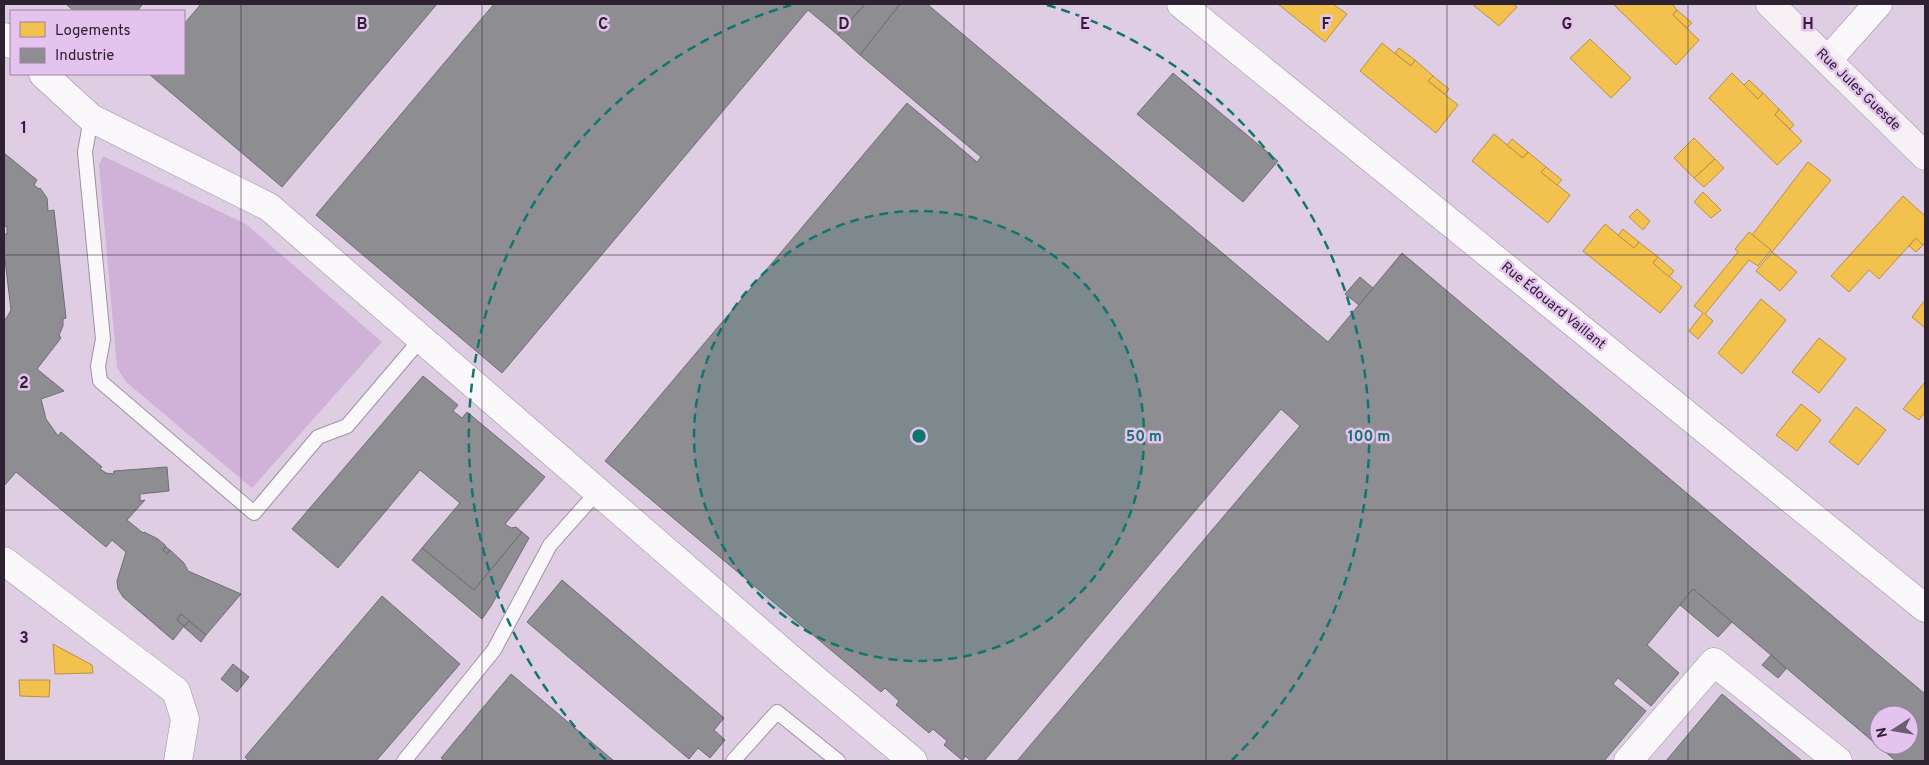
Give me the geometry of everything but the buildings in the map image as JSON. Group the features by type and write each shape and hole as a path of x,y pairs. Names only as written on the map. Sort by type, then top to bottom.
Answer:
{"street":[{"name":"Rue Édouard Vaillant","path":"1181,4 1925,608"},
{"name":"Rue Jules Guesde","path":"1770,4 1925,156"},
{"path":"1828,60 1878,4"},
{"path":"44,75 91,118 269,207 799,666 913,761"},
{"path":"4,561 176,691 185,719 178,761"},
{"path":"1628,761 1714,662 1838,761"}],"lane":[{"path":"91,118 85,152 103,338 98,366 100,381 254,513 318,437 347,426 421,339"},
{"path":"404,761 494,650 550,545 598,491"},
{"path":"733,761 777,712 838,761"}],"shaded area":[{"path":"103,156 246,224 382,342 252,488 126,382 117,368 99,165"}]}
